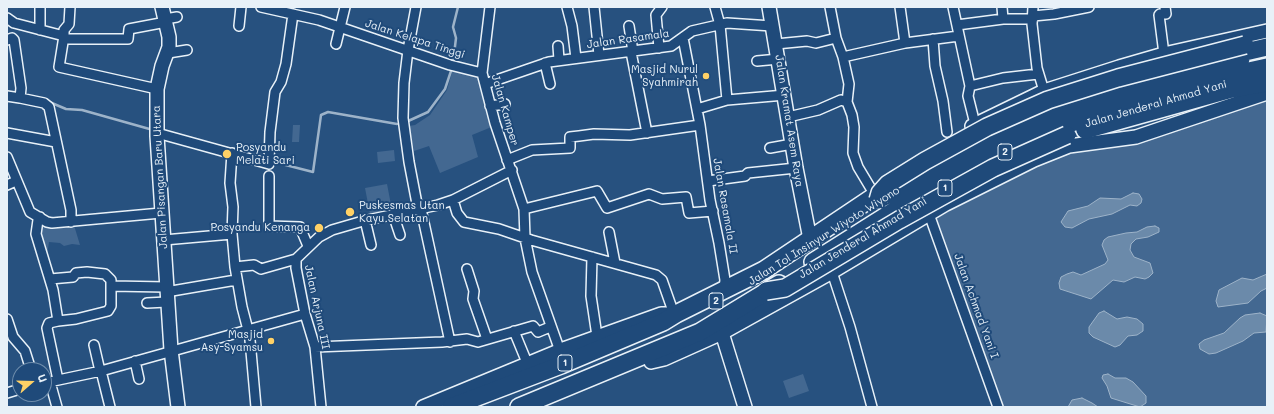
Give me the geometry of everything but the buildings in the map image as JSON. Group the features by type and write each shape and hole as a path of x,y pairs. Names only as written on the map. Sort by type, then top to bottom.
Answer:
{"highway":[{"path":"875,196 888,184 925,161 986,127 1048,100 1118,78 1245,45 1267,41"},
{"name":"1","path":"451,407 561,365 663,322 675,314 724,290 754,273 764,270 910,172 1002,123 1068,99 1183,66 1267,47"},
{"name":"Jalan Tol Insinyur Wiyoto Wiyono","path":"477,407 650,337 732,292 875,196 984,145 1061,111 1123,90 1198,67 1267,54"},
{"name":"Jalan Tol Insinyur Wiyoto Wiyono","path":"519,407 700,332 905,204 997,155 1056,128 1156,94 1203,81 1267,67"},
{"name":"Jalan Jenderal Ahmad Yani","path":"537,407 651,362 736,317 904,212 990,164 1061,132 1206,87 1267,75"},
{"path":"766,291 785,288 899,220 992,168 1067,135 1158,108 1228,90 1267,83"},
{"path":"466,407 549,377"}],"main road":[{"name":"Jalan Kramat Asem Raya","path":"769,7 779,59 796,168 809,234"},
{"name":"Jalan Pisangan Baru Utara","path":"168,16 168,53 162,66 157,89 157,131 170,350 178,407"},
{"name":"1","path":"754,273 761,265 809,234 875,196 930,151 975,124 1044,91 1164,54 1267,31"},
{"name":"Jalan Jenderal Ahmad Yani","path":"651,362 664,359 722,333 832,272 929,214 1034,160 1069,146 1136,137 1267,93"},
{"name":"1","path":"423,407 597,336 661,314 675,314"},
{"path":"722,333 745,407"}],"street":[{"path":"40,7 40,30"},
{"path":"70,7 69,24 64,30 59,67 157,89"},
{"path":"239,26 242,7"},
{"name":"Jalan Kelapa Tinggi","path":"261,7 297,12 452,65 482,73"},
{"path":"336,44 345,7"},
{"path":"416,7 404,83 403,118 409,162 450,342"},
{"name":"Jalan Kamper","path":"490,7 482,73 490,106 524,209 526,238 532,272 550,327 560,351"},
{"path":"573,7 567,7 572,26 576,58"},
{"path":"594,7 599,55"},
{"path":"659,48 656,15 662,7"},
{"path":"715,7 720,25 728,100"},
{"path":"830,7 836,38 843,57 849,84 847,102 852,115 854,127 853,153 858,167 875,196"},
{"path":"900,7 905,43"},
{"path":"953,7 970,86 968,96 975,124"},
{"path":"1002,7 1003,19"},
{"path":"957,25 1033,14 1054,14 1089,7"},
{"path":"1164,54 1159,15 1166,14 1165,7"},
{"path":"157,131 232,153 269,161 270,132 275,92 281,82 286,64 297,12"},
{"path":"1033,14 1038,74 1044,91"},
{"path":"20,94 14,40 10,39 10,20 64,37 128,39 129,29 168,16"},
{"name":"Jalan Rasamala","path":"485,84 545,63 559,60 671,46 692,31 720,25 735,22 772,26"},
{"path":"629,26 632,52 647,132"},
{"path":"843,57 905,43 959,36"},
{"name":"Jalan Rasamala II","path":"683,38 700,125 724,273 724,290"},
{"path":"776,44 808,41 816,43 836,38"},
{"path":"933,39 935,66 943,100 947,132"},
{"path":"558,46 559,60"},
{"path":"168,53 187,50"},
{"path":"757,61 779,59"},
{"path":"545,63 550,84"},
{"path":"970,86 1003,78 1038,74"},
{"path":"7,96 20,94 44,103 49,107 71,210 71,222"},
{"path":"697,108 728,100 785,95"},
{"path":"788,117 818,110 840,100 847,102"},
{"path":"490,106 505,104"},
{"path":"507,160 532,150 570,148 570,137 594,134 630,135 700,125"},
{"path":"7,134 56,142"},
{"path":"770,148 792,144"},
{"path":"232,153 230,183 233,207 232,234 236,280 249,329 256,407"},
{"path":"7,157 16,181 28,204 30,212 52,223 161,213"},
{"path":"708,181 745,176 748,173 796,168"},
{"path":"235,267 254,265 262,269 296,259 319,237 332,230 365,220 419,209 453,200 512,170"},
{"path":"269,176 269,226 300,227 308,246"},
{"path":"7,185 16,181"},
{"path":"524,209 597,191 607,208 649,194 662,198 686,197 689,213 713,211"},
{"path":"453,200 458,213 464,222 500,229 660,277 675,314"},
{"path":"393,214 400,236"},
{"name":"Jalan Achmad Yani I","path":"929,214 998,407"},
{"path":"40,217 38,220 36,234 54,290 58,321"},
{"path":"365,220 371,244"},
{"path":"609,232 615,264"},
{"path":"164,240 232,234"},
{"path":"592,257 592,296 597,336"},
{"name":"Jalan Arjuna III","path":"296,259 296,268 305,314 315,347 321,407"},
{"path":"467,269 474,291 473,299 487,339"},
{"path":"50,278 73,277 76,273 96,272 108,275 112,286 111,306 108,311 76,319 49,323 47,328 50,362"},
{"path":"832,272 850,327 872,407"},
{"path":"147,303 167,294 236,280"},
{"path":"112,286 167,294"},
{"path":"52,382 101,371 170,350 305,314"},
{"path":"7,319 13,337 25,351 28,362"},
{"path":"315,347 450,342 467,339 478,342 534,326 538,332 550,327"},
{"path":"514,331 528,365"},
{"path":"94,345 110,407"},
{"path":"135,361 139,379"},
{"path":"52,387 56,407"}],"shaded area":[{"path":"453,69 481,76 494,126 472,135 478,157 440,173 429,146 414,151 409,126 415,125 430,115 447,90"},
{"path":"1267,98 1267,407 1003,407 937,221 937,214 939,210 1069,150"},
{"path":"293,125 300,125 299,142 292,142"},
{"path":"394,150 395,161 378,163 377,152"},
{"path":"387,184 392,210 370,214 365,188"},
{"path":"1133,193 1139,194 1142,199 1141,203 1137,206 1130,205 1112,214 1089,219 1072,228 1065,227 1061,222 1068,211 1088,206 1100,198 1121,199"},
{"path":"41,216 73,222 80,245 72,244 64,246 60,243 49,242 47,255 39,244"},
{"path":"1155,226 1159,228 1159,232 1148,237 1136,239 1131,244 1130,250 1134,257 1150,263 1153,273 1149,277 1145,279 1135,277 1124,282 1113,280 1091,299 1060,289 1059,283 1061,277 1073,272 1081,275 1105,264 1108,260 1102,245 1104,240 1108,237 1137,232 1147,227"},
{"path":"1267,274 1267,288 1261,291 1248,303 1218,307 1216,301 1219,290 1242,278 1253,280"},
{"path":"1104,311 1117,319 1127,317 1137,319 1143,324 1143,331 1137,335 1128,336 1120,345 1115,347 1093,337 1089,333 1089,327 1099,313"},
{"path":"1260,313 1267,316 1266,332 1254,333 1243,341 1216,353 1209,354 1200,349 1199,344 1204,340 1224,333 1245,315"},
{"path":"803,374 809,391 789,398 783,381"},
{"path":"1108,374 1115,378 1126,378 1133,382 1146,396 1146,403 1140,407 1111,398 1107,386 1102,378 1103,375"},
{"path":"1082,398 1098,407 1068,407 1072,400"}],"waterway":[{"path":"453,63 456,38 453,27 458,7"},
{"path":"406,122 428,112 445,89 452,68"},
{"path":"47,101 66,109 82,110 153,130"},
{"path":"270,161 313,172 321,115 328,112 397,124"}],"place":[{"name":"Masjid Nurul Syahmirah","path":"706,76"},
{"name":"Posyandu Melati Sari","path":"227,154"},
{"name":"Puskesmas Utan Kayu Selatan","path":"350,212"},
{"name":"Posyandu Kenanga","path":"319,228"},
{"name":"Masjid Asy-Syamsu","path":"271,341"}]}
